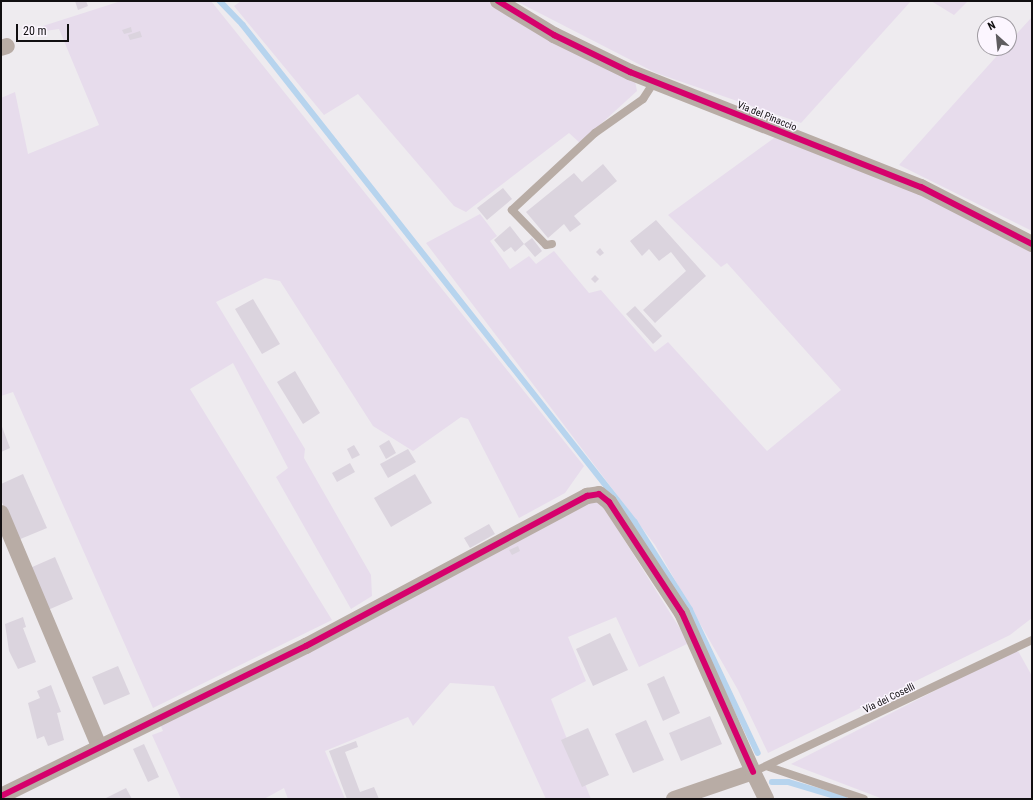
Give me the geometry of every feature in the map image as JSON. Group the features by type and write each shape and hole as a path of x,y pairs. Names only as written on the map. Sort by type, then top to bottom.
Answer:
{"street":[{"name":"Via del Pinaccio","path":"498,1 554,35 654,82 921,187 1032,244"},
{"path":"1,796 99,746 306,646 587,496 599,494 609,502 682,613 766,799"},
{"path":"1,513 99,746"},
{"path":"674,799 753,772"}],"lane":[{"path":"552,244 546,245 512,210 595,133 643,100 654,82"},
{"name":"Via dei Coselli","path":"753,772 769,767 1032,640"},
{"path":"769,767 864,799"}],"shaded area":[{"path":"121,1 211,1 584,466 565,493 519,518 468,419 461,417 413,451 373,426 280,281 265,278 216,302 305,449 304,458 371,575 372,596 351,609 276,477 288,468 233,363 190,389 332,620 153,708 13,392 1,396 1,98 15,92 28,154 99,125 59,29 45,31 43,26"},
{"path":"241,1 488,1 635,81 637,91 580,143 569,133 466,212 454,206 358,94 324,115 234,6"},
{"path":"516,1 911,1 801,123 656,73"},
{"path":"931,1 968,1 954,15"},
{"path":"1032,17 1032,231 899,165 997,56 1017,56 1017,33"},
{"path":"781,133 949,208 1032,252 1032,618 1010,635 768,753 738,690 655,545 426,243 480,214 497,236 490,241 510,269 529,256 536,264 554,251 589,293 601,290 655,352 668,342 767,451 841,390 727,263 721,267 668,215"},
{"path":"590,501 601,503 689,643 639,667 616,617 568,637 586,681 551,699 591,799 546,799 494,686 450,683 413,726 408,717 325,751 345,799 288,799 284,788 264,799 181,799 152,735 163,731 159,722"},
{"path":"1017,649 1032,676 1032,799 883,799 791,764"}],"building":[{"path":"75,1 86,1 88,6 78,10"},
{"path":"131,27 132,32 124,34 122,30"},
{"path":"140,31 142,37 130,40 128,35"},
{"path":"603,164 617,181 574,216 581,224 570,232 564,224 548,238 526,212 574,173 582,182"},
{"path":"503,188 512,199 487,220 477,208"},
{"path":"656,220 706,276 655,323 643,310 686,271 671,252 659,261 649,249 642,256 630,241"},
{"path":"510,226 524,244 515,252 511,247 504,252 494,240"},
{"path":"532,238 542,251 535,257 524,244"},
{"path":"600,248 604,253 600,256 596,252"},
{"path":"595,275 599,279 595,283 591,279"},
{"path":"253,299 280,344 262,354 235,309"},
{"path":"635,306 662,336 653,344 626,314"},
{"path":"295,371 320,413 303,424 277,382"},
{"path":"1,424 10,448 1,452"},
{"path":"389,440 396,453 386,459 379,446"},
{"path":"354,445 360,455 352,459 347,449"},
{"path":"408,449 416,462 388,478 380,464"},
{"path":"350,463 355,472 337,482 332,473"},
{"path":"23,474 47,528 18,540 1,500 1,484"},
{"path":"415,474 432,503 391,527 374,498"},
{"path":"489,524 495,534 470,548 464,538"},
{"path":"518,546 520,551 512,555 509,550"},
{"path":"55,557 73,599 48,610 30,568"},
{"path":"23,617 26,627 23,628 36,662 18,669 9,651 5,624"},
{"path":"610,633 628,670 593,686 576,649"},
{"path":"118,666 130,694 104,705 92,677"},
{"path":"664,676 680,713 663,721 647,684"},
{"path":"51,685 61,712 57,713 64,740 48,746 44,736 37,739 28,703 40,698 37,691"},
{"path":"710,716 722,744 681,761 669,733"},
{"path":"646,720 664,760 633,773 615,734"},
{"path":"588,728 609,775 582,787 561,740"},
{"path":"356,741 358,747 345,752 360,792 374,787 379,799 347,799 329,751"},
{"path":"144,744 159,777 148,782 133,749"},
{"path":"126,788 132,799 104,799"}],"waterway":[{"path":"220,1 243,25 635,522 690,609 758,753"},
{"path":"772,782 788,782 845,799"}],"cycle path":[{"path":"498,1 554,35 630,72 921,187 1032,244"},
{"path":"1,796 306,646 587,496 599,494 609,502 682,613 753,772"}]}
